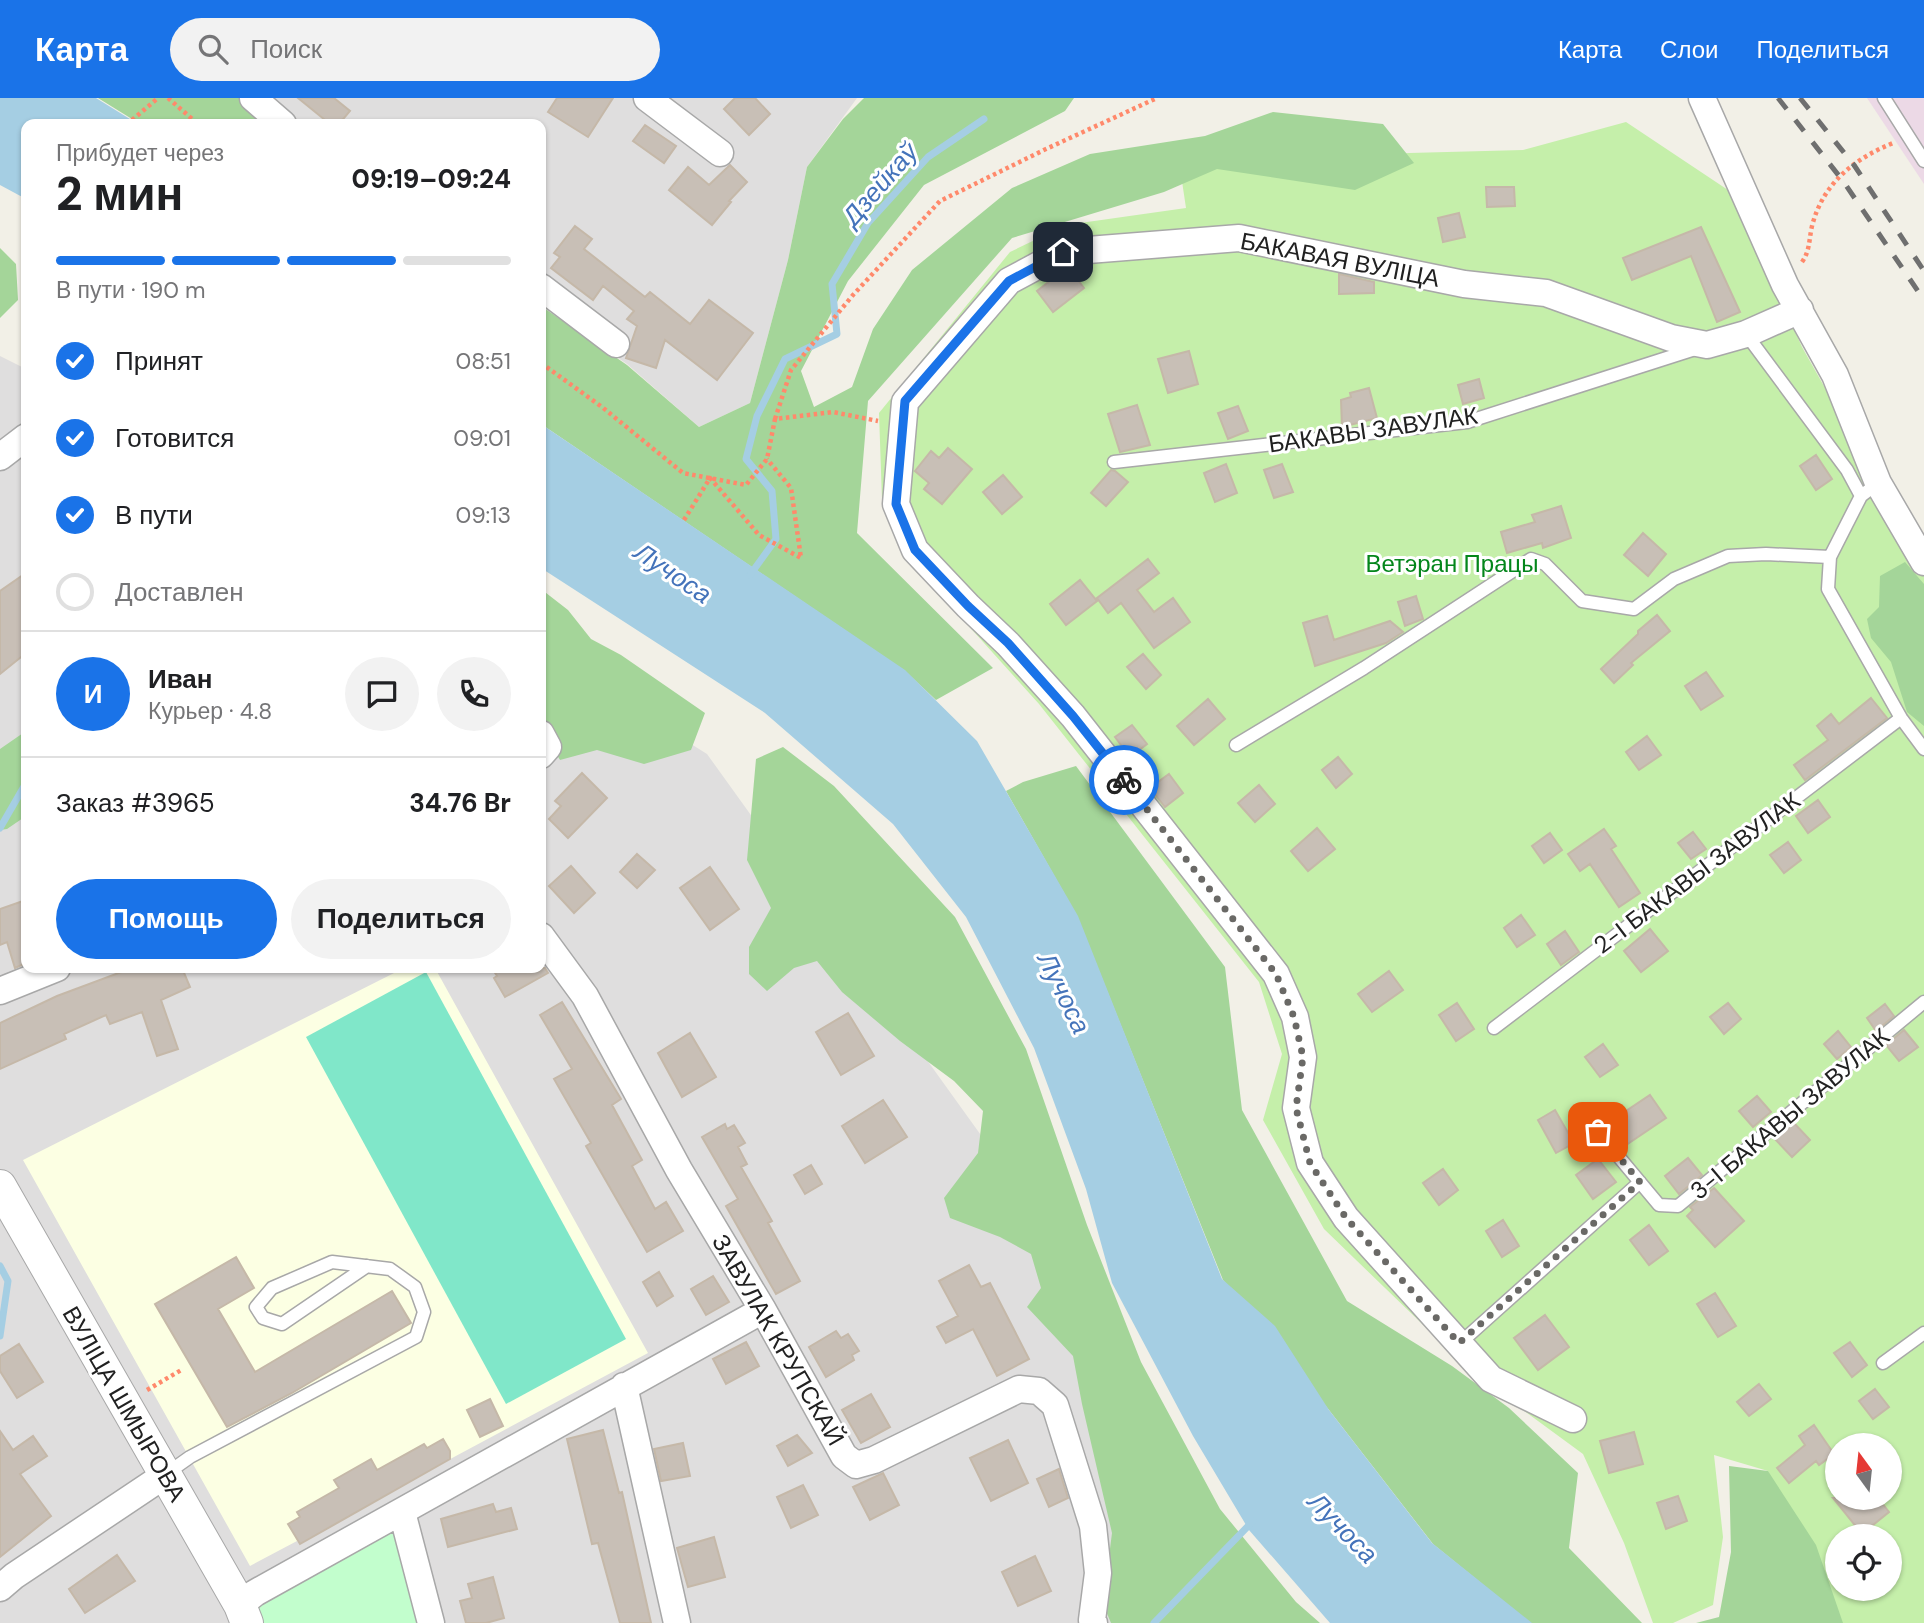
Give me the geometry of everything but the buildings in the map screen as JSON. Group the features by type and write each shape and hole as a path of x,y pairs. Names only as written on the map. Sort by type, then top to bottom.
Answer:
{"street":[{"path":"253,98 277,119"},
{"path":"648,98 720,153"},
{"path":"1702,98 1785,285 1835,375 1870,489 1924,562"},
{"name":"БАКАВАЯ ВУЛІЦА","path":"1573,1419 1492,1379 1346,1218 1310,1163 1296,1108 1303,1057 1294,1017 1276,974 1073,716 1008,643 968,606 915,550 896,504 905,401 1009,281 1063,252 1239,238 1464,284 1546,293 1671,338 1707,345 1746,334 1800,310"},
{"path":"546,291 616,344"},
{"path":"0,457 21,441"},
{"name":"ЗАВУЛАК КРУПСКАЙ","path":"546,943 584,996 679,1170 763,1310 844,1456 856,1465 874,1460 1019,1388 1039,1391 1055,1405 1093,1527 1098,1573 1089,1622"},
{"path":"0,991 45,973"},
{"name":"ВУЛІЦА ШМЫРОВА","path":"5,1206 165,1475 244,1618"},
{"path":"244,1618 255,1593 763,1310"},
{"path":"624,1386 677,1623"},
{"path":"0,1588 165,1475"},
{"path":"402,1512 431,1623"}],"lane":[{"path":"1884,98 1924,161"},
{"path":"1746,334 1847,470 1870,489 1830,557 1828,589 1901,718 1924,749"},
{"name":"БАКАВЫ ЗАВУЛАК","path":"1114,462 1467,422 1707,345"},
{"path":"1236,745 1364,668 1531,559 1545,564 1582,601 1634,609 1674,579 1728,556 1766,554 1830,557"},
{"name":"2-І БАКАВЫ ЗАВУЛАК","path":"1494,1028 1901,718"},
{"name":"3-І БАКАВЫ ЗАВУЛАК","path":"1598,1132 1659,1205 1678,1206 1924,1002"},
{"path":"1459,1343 1640,1182"},
{"path":"165,1475 190,1457 416,1337 424,1312 415,1287 390,1269 367,1266 332,1262 272,1288 256,1307 263,1318 282,1324 367,1266"},
{"path":"1883,1363 1924,1333"}],"path":[{"path":"133,119 158,98"},
{"path":"168,98 192,119"},
{"path":"546,367 602,407 683,473 746,485 767,459 775,419 791,370 853,295 940,201 1157,98"},
{"path":"1785,285 1807,254 1813,224 1832,182 1881,148 1908,137"},
{"path":"775,419 833,412 903,427"},
{"path":"710,478 759,535 801,558 791,488 767,459"},
{"path":"684,520 710,478"},
{"path":"141,1394 183,1370"}],"shaded area":[{"path":"248,98 857,98 807,167 788,260 750,403 699,427 627,364 546,309 546,119 273,119"},
{"path":"1867,98 1924,98 1924,184"},
{"path":"0,356 21,366 21,973 546,973 546,653 707,754 1052,1234 1172,1623 0,1623"},
{"path":"394,973 438,973 648,1353 454,1457 300,1544 297,1541 250,1566 23,1160"}],"green space":[{"path":"98,98 248,98 273,119 132,119"},
{"path":"864,98 1074,98 1065,111 924,185 848,281 801,371 814,407 852,387 873,329 912,270 1012,188 1090,154 1205,136 1273,112 1383,124 1414,163 1355,190 1217,169 1164,192 1012,238 868,401 857,533 993,668 936,700 905,671 546,427 546,309 627,365 699,427 750,403 788,260 807,167 843,119"},
{"name":"Ветэран Працы","path":"1626,122 1734,194 1802,347 1924,564 1924,1623 1817,1623 1768,1471 1714,1455 1723,1537 1713,1605 1673,1623 1653,1623 1624,1543 1583,1454 1474,1374 1324,1229 1263,1120 1282,1054 1259,982 1039,704 902,552 882,500 879,413 1010,252 1066,225 1186,208 1180,168 1409,153 1523,150"},
{"path":"0,248 16,264 18,300 0,318"},
{"path":"1905,562 1924,584 1924,726 1907,712 1891,662 1871,638 1867,619 1879,607 1880,576"},
{"path":"546,593 568,610 591,639 621,655 705,713 691,750 644,764 597,750 560,760 546,736"},
{"path":"21,734 21,819 7,829 0,830 0,749"},
{"path":"783,747 834,786 955,917 1026,1049 1087,1225 1141,1362 1220,1509 1296,1602 1320,1623 1111,1623 1103,1604 1112,1533 1073,1356 1027,1307 1041,1288 1031,1254 1000,1237 950,1218 944,1198 978,1153 983,1111 954,1081 900,1041 842,992 817,961 794,968 767,991 749,974 749,947 771,908 747,860 756,759"},
{"path":"1076,766 1225,967 1242,1110 1347,1301 1452,1366 1509,1408 1578,1473 1569,1548 1642,1623 1530,1623 1433,1544 1223,1280 1077,916 1006,791 1023,782"},
{"path":"427,973 626,1339 506,1404 306,1037"},
{"path":"1729,1466 1768,1471 1816,1545 1825,1571 1825,1601 1835,1601 1843,1623 1696,1623 1719,1617 1731,1552"},
{"path":"401,1527 426,1623 258,1623 251,1601"}],"water":[{"path":"0,98 96,98 130,119 21,119 21,196 0,185"},
{"name":"Лучоса","path":"546,427 905,670 977,741 1078,916 1222,1279 1275,1326 1329,1410 1432,1543 1532,1623 1330,1623 1249,1530 1193,1436 1112,1283 1086,1189 1034,1048 966,917 893,824 765,713 546,571"}],"waterway":[{"name":"Дзейкаў","path":"750,575 776,539 772,491 746,459 757,416 785,359 837,334 832,284 868,223 928,157 984,119"},
{"path":"0,828 21,792"},
{"path":"0,1266 8,1281 0,1336"},
{"path":"1154,1623 1253,1521"}],"railway":[{"path":"1778,98 1843,181 1924,300"},
{"path":"1800,98 1854,165 1924,271"}],"way so far":[{"path":"1124,780 1276,974 1294,1017 1303,1057 1296,1108 1310,1163 1346,1218 1459,1343 1640,1182 1598,1132"}],"route":[{"path":"1063,252 1009,281 905,401 896,504 915,550 968,606 1008,643 1073,716 1124,780"}]}
